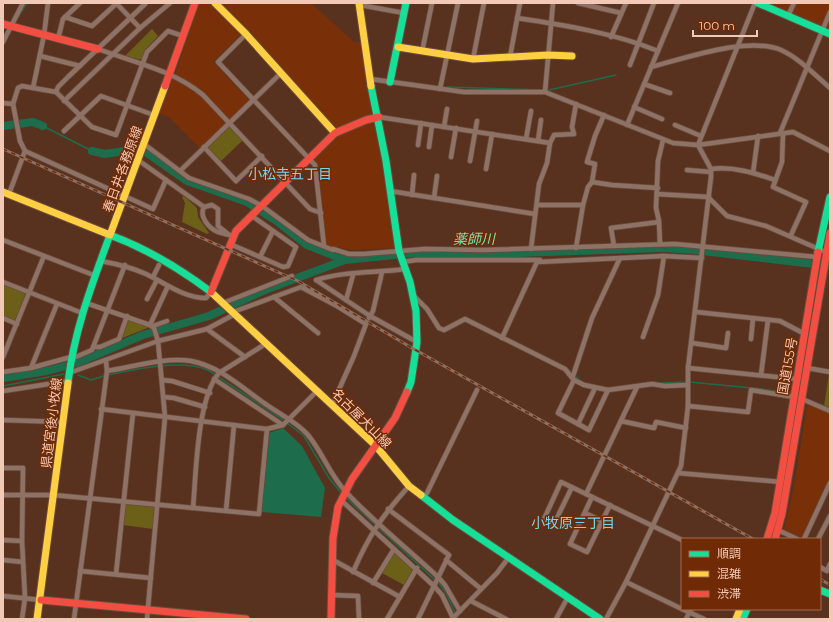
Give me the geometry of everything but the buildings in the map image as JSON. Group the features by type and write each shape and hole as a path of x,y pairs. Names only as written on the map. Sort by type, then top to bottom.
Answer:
{"main road":[{"name":"春日井各務原線","path":"110,235 195,3"},
{"path":"215,3 246,34 335,133"},
{"path":"390,82 406,3"},
{"path":"757,3 830,34"},
{"path":"331,619 336,514 345,492 395,418 411,382 417,342 416,311 413,296 399,251 379,117 370,79 360,4"},
{"path":"3,24 98,49"},
{"path":"398,47 473,59 548,55 572,56"},
{"path":"211,292 230,244 231,235 335,133 366,120 379,117"},
{"path":"6,193 110,235"},
{"name":"国道155号","path":"767,538 775,513 781,482 817,257 830,197"},
{"name":"国道155号","path":"775,538 782,514 807,368 827,272 830,232"},
{"name":"県道宮後小牧線","path":"37,619 41,600 71,358 82,313 110,235"},
{"name":"名古屋犬山線","path":"110,235 137,245 164,259 211,292 376,446 409,486 453,520 600,619"},
{"path":"41,600 148,610 189,616 246,619"}],"street":[{"path":"3,42 23,3"},
{"path":"33,88 44,35 48,3"},
{"path":"58,39 65,17 80,3"},
{"path":"65,17 92,26 116,3 140,28"},
{"path":"56,92 58,87 146,3"},
{"path":"64,101 140,28 170,3"},
{"path":"422,52 432,3"},
{"path":"440,89 458,3"},
{"path":"473,59 484,3"},
{"path":"510,57 520,3"},
{"path":"545,92 553,3"},
{"path":"578,3 592,5 621,13"},
{"path":"611,37 626,3"},
{"path":"630,65 654,3"},
{"path":"627,125 678,3"},
{"path":"606,619 626,582 681,466 688,406 688,368 704,246 711,171 698,145 757,3"},
{"path":"788,16 794,3"},
{"path":"360,4 372,5 404,14"},
{"path":"790,235 806,202 773,187 782,162 781,133 806,68 830,12"},
{"path":"517,18 551,23 638,43 658,51"},
{"path":"166,180 153,209 25,152 21,146 13,104 18,88 22,86 56,92 92,127 115,135 128,106 142,65 150,49 168,32 183,36"},
{"path":"246,34 218,62 317,168 324,246"},
{"path":"651,67 738,46 755,45 776,49 786,53 830,88"},
{"path":"98,49 169,74 194,88 262,156 285,183 312,210 321,213"},
{"path":"40,56 80,66"},
{"path":"180,171 281,73"},
{"path":"370,79 464,92 545,92 673,143 698,145 793,132 830,151"},
{"path":"644,84 670,94"},
{"path":"64,132 101,96 154,115"},
{"path":"3,103 13,104"},
{"path":"531,249 540,184 547,163 550,143 554,135 574,134 572,127 576,104"},
{"path":"634,107 662,119"},
{"path":"444,126 447,109"},
{"path":"526,139 531,111"},
{"path":"576,248 583,205 588,187 592,182 595,164 587,162 595,136 604,115"},
{"path":"379,117 550,143"},
{"path":"538,141 541,120"},
{"path":"470,161 476,121"},
{"path":"418,145 421,123"},
{"path":"429,147 432,125"},
{"path":"675,126 701,136"},
{"path":"451,157 456,128"},
{"path":"486,169 492,134"},
{"path":"753,173 758,136"},
{"path":"660,244 659,222 656,208 658,194 658,161 663,140"},
{"path":"144,144 180,171 198,182 239,194 262,206 308,240 333,250 355,254 425,249 531,249 660,244 704,246 817,257"},
{"path":"204,147 236,181 262,156"},
{"path":"6,193 25,152"},
{"path":"138,160 192,197 199,205 204,207 212,205 218,209 218,226 231,235"},
{"path":"687,170 711,171 718,168 753,173 775,180"},
{"path":"412,194 414,175"},
{"path":"434,198 437,176"},
{"path":"592,182 658,188"},
{"path":"390,191 535,214"},
{"path":"658,194 709,198 727,216 766,226 819,247 828,253"},
{"path":"538,205 583,205"},
{"path":"204,207 202,212 203,217 212,229 231,235"},
{"path":"230,244 283,268 288,266 296,247 252,216"},
{"path":"614,246 611,228 659,222"},
{"path":"260,257 273,230"},
{"path":"3,240 96,276"},
{"path":"3,357 44,256"},
{"path":"402,262 416,260 556,260 664,256 702,258"},
{"path":"643,337 658,295 664,256"},
{"path":"608,390 589,430 558,414 574,378 592,318 620,258"},
{"path":"502,338 537,262 556,260"},
{"path":"101,261 125,265 168,286 202,298 209,296 211,292"},
{"path":"3,372 31,368 71,358 92,350 125,265"},
{"path":"147,299 159,265"},
{"path":"405,269 353,275 337,274 316,280 370,317 417,342"},
{"path":"370,317 382,272"},
{"path":"346,300 353,275"},
{"path":"223,303 292,276"},
{"path":"3,282 82,313"},
{"path":"147,619 152,578 165,417 157,340 152,327 168,286"},
{"path":"3,391 69,375 157,340 207,329 233,312 301,287 366,324 354,356 332,405"},
{"path":"413,296 427,309 439,328 444,330 465,319 565,369 584,385 608,390 652,384 665,386 688,385"},
{"path":"274,297 318,333"},
{"path":"86,303 127,316 152,327 168,321"},
{"path":"31,368 57,304"},
{"path":"696,312 783,322 801,332"},
{"path":"93,347 100,347 119,339 127,316"},
{"path":"3,318 17,324"},
{"path":"751,339 753,318"},
{"path":"761,375 768,320"},
{"path":"207,329 245,357"},
{"path":"692,343 726,348 728,333"},
{"path":"193,508 201,421 215,378 220,372 267,343"},
{"path":"74,619 107,371 106,361"},
{"path":"107,371 160,363 192,362 220,372 289,420 311,440 330,473 345,492 445,585 456,615"},
{"path":"688,368 797,379"},
{"path":"807,368 830,372"},
{"path":"215,378 283,425"},
{"path":"162,380 172,381 210,393"},
{"path":"586,494 637,387"},
{"path":"578,424 595,388"},
{"path":"423,497 427,493 477,390"},
{"path":"688,406 748,412 751,390 794,396"},
{"path":"101,409 267,429 283,425 317,391"},
{"path":"164,397 205,406"},
{"path":"802,399 830,411"},
{"path":"116,574 133,413"},
{"path":"3,420 63,422"},
{"path":"621,421 654,428 656,422 686,428"},
{"path":"226,511 234,425"},
{"path":"3,495 53,495 259,514 267,429"},
{"path":"3,468 23,468 22,541 25,598 22,619"},
{"path":"678,473 781,482"},
{"path":"572,487 554,524 544,519 561,482 572,487 592,497 610,505 681,540"},
{"path":"804,538 830,483"},
{"path":"354,572 374,529 388,509 409,486"},
{"path":"592,497 570,544 587,552 610,505"},
{"path":"341,500 435,585 456,615"},
{"path":"388,509 449,555 418,619"},
{"path":"585,513 602,521"},
{"path":"819,538 830,516"},
{"path":"778,530 795,538"},
{"path":"3,540 22,541"},
{"path":"373,582 394,549"},
{"path":"456,615 509,557"},
{"path":"3,560 23,562"},
{"path":"333,560 400,597"},
{"path":"446,560 481,589"},
{"path":"821,568 827,571 830,564"},
{"path":"387,619 417,568"},
{"path":"80,571 152,578"},
{"path":"626,582 681,609"},
{"path":"332,595 358,596 360,619"},
{"path":"3,596 41,600"},
{"path":"556,619 568,597"},
{"path":"470,600 503,618"},
{"path":"686,619 690,611 704,619"}],"shaded area":[{"path":"199,3 209,3 241,34 213,62 250,101 200,148 169,117 159,113 177,69"},
{"path":"221,3 311,3 354,42 361,41 373,114 335,130"},
{"path":"766,3 830,3 830,29 791,13"},
{"path":"152,29 158,36 146,49 142,60 125,56"},
{"path":"372,122 376,122 395,248 351,250 326,245 318,165 313,160 341,134"},
{"path":"229,125 243,140 220,162 206,147"},
{"path":"184,196 197,208 198,217 209,233 207,234 182,222 185,203 182,197"},
{"path":"3,284 26,293 15,321 3,316"},
{"path":"128,319 150,327 120,339"},
{"path":"830,374 830,409 824,406"},
{"path":"808,401 830,412 830,480 802,538 784,530 793,492"},
{"path":"283,428 302,446 325,488 321,517 262,512 269,433"},
{"path":"126,504 154,506 153,529 123,525"},
{"path":"395,551 414,568 404,585 382,573"}],"waterway":[{"path":"17,19 27,3"},
{"path":"742,44 766,44"},
{"path":"549,90 616,75"},
{"path":"821,77 830,85"},
{"path":"447,87 543,90"},
{"name":"薬師川","path":"3,126 33,122 43,126"},
{"path":"43,126 92,151"},
{"name":"薬師川","path":"92,151 105,154 131,150"},
{"name":"薬師川","path":"147,153 187,181 247,202 278,222 307,245 345,260 415,253 518,253 663,248 694,250 830,266"},
{"path":"3,378 47,371 77,363 143,335 209,316 265,290 345,260"},
{"path":"108,375 145,368 172,365 185,365 208,370 282,419 304,436 329,478 342,494"},
{"path":"3,386 64,374"},
{"path":"78,375 91,380 104,376"},
{"path":"575,376 580,380"},
{"path":"661,383 684,382"},
{"path":"690,382 752,388"},
{"path":"646,383 656,383"},
{"path":"756,388 789,393"},
{"path":"345,497 435,580"},
{"path":"438,582 446,593 458,619"}],"railway":[{"path":"3,149 298,281 412,348 751,538"},
{"path":"821,580 830,585"}],"traffic: fast":[{"path":"390,82 406,3"},
{"path":"758,3 830,34"},
{"path":"371,86 386,161 399,251 410,282 416,311 417,342 411,382 407,392"},
{"path":"818,252 830,197"},
{"path":"68,383 79,326 110,235 137,246 163,260 211,292"},
{"path":"421,495 453,520 600,619"},
{"path":"821,590 830,594"},
{"path":"743,619 747,610"}],"traffic: slow":[{"path":"215,3 246,34 335,133"},
{"path":"359,3 371,86"},
{"path":"398,47 473,59 548,55 572,56"},
{"path":"3,192 110,235 165,86"},
{"path":"211,292 376,446 409,486 421,495"},
{"path":"37,619 68,383"},
{"path":"736,619 740,610"}],"traffic: jam":[{"path":"165,86 195,3"},
{"path":"3,24 98,49"},
{"path":"211,292 236,231 335,133 366,120 379,117"},
{"path":"775,538 782,514 830,233"},
{"path":"767,538 775,513 818,252"},
{"path":"331,619 333,538 338,507 352,479 395,418 407,392"},
{"path":"41,600 246,619"}],"district":[{"name":"小松寺五丁目","path":"290,174"},
{"name":"小牧原三丁目","path":"573,523"}]}
